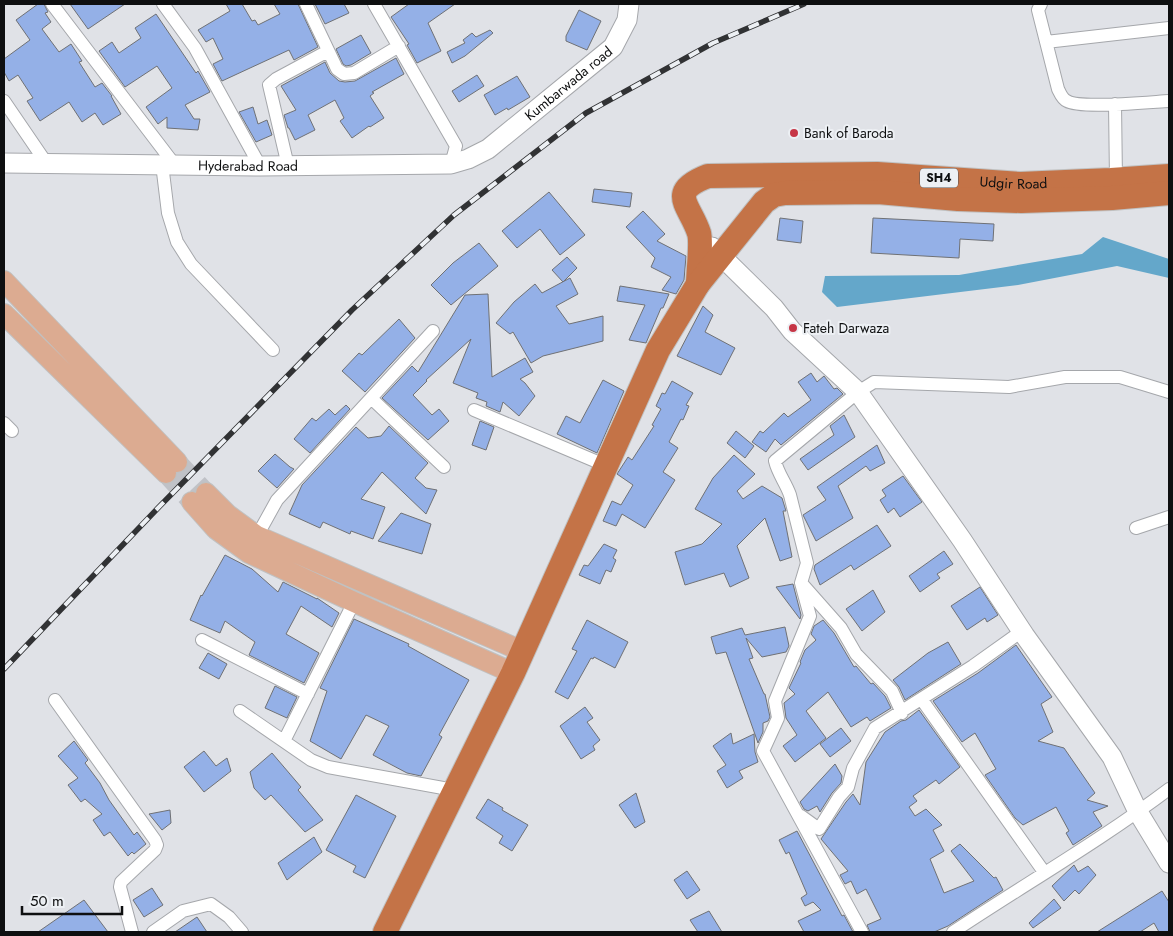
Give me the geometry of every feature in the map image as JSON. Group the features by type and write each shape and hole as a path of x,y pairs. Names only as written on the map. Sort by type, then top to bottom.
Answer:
{"highway":[{"name":"Udgir Road","path":"700,234 685,203 684,192 689,185 708,176 878,174 1020,184 1169,176"},
{"name":"Udgir Road","path":"721,257 740,230 764,202 774,195 785,193 878,192 958,199 1021,201 1112,198 1169,193"},
{"path":"698,284 700,234"},
{"path":"385,932 513,673 658,350 698,284 721,257"}],"main road":[{"name":"Kumbarwada road","path":"488,149 613,46 627,20 629,4"},
{"name":"Hyderabad Road","path":"4,163 260,166 451,164 468,159 488,149"},
{"path":"700,234 774,308 792,331 858,392 962,540 1022,631 1112,757 1138,812 1169,863"},
{"path":"4,281 171,467 4,314"},
{"path":"513,673 354,602 249,552 216,529 199,497 257,536 522,651"}],"street":[{"path":"52,4 168,164 168,213 177,242 191,264 273,350"},
{"path":"162,4 195,48 260,166"},
{"path":"306,4 337,69 344,74 354,73 399,46"},
{"path":"374,4 456,146 451,164"},
{"path":"1041,4 1038,10 1058,89 1067,102 1078,104 1114,104 1169,101"},
{"path":"1046,42 1169,28"},
{"path":"288,166 269,85 276,79 328,51"},
{"path":"4,101 47,164"},
{"path":"1114,104 1116,180"},
{"path":"257,536 277,500 433,331"},
{"path":"862,932 763,751 778,718 775,701 810,616 801,583 807,563 805,554 790,495 787,486 778,472 775,461 858,392 874,382 1009,387 1065,377 1120,378 1169,392"},
{"path":"371,398 444,467"},
{"path":"474,410 607,466"},
{"path":"1136,528 1169,517"},
{"path":"801,583 841,628 856,654 892,691 902,713"},
{"path":"284,741 354,602"},
{"path":"799,814 819,829 848,786 853,768 875,728 922,700 1022,631"},
{"path":"202,640 308,694"},
{"path":"56,700 157,845 155,850 121,882 120,887 132,932"},
{"path":"922,700 1044,872"},
{"path":"240,711 311,760 328,768 454,790"},
{"path":"953,932 1169,790"},
{"path":"153,932 182,911 211,904 229,917 242,932"}],"water":[{"path":"1103,237 1169,259 1169,278 1117,266 1018,285 837,307 822,292 825,276 959,275 1082,254"}],"building":[{"path":"38,4 44,4 48,12 45,13 51,22 42,29 59,52 71,44 82,61 79,62 95,87 102,83 112,96 121,114 103,125 95,113 82,122 69,102 40,121 27,101 33,98 18,75 9,81 4,72 4,59 30,40 16,20"},
{"path":"70,4 125,4 88,29"},
{"path":"226,4 242,4 252,21 255,20 258,25 280,14 274,4 298,4 318,47 294,60 289,50 222,81 213,64 223,59 213,38 206,42 198,30 230,11"},
{"path":"315,4 344,4 349,13 325,24"},
{"path":"409,4 455,4 428,23 441,51 417,63 407,45 409,44 391,17"},
{"path":"579,10 601,21 587,50 566,41 566,36"},
{"path":"156,14 196,73 198,71 210,92 185,105 194,119 200,119 198,130 167,128 167,117 158,124 146,107 172,88 157,66 125,87 99,51 112,42 119,53 141,38 135,28"},
{"path":"490,30 493,33 465,56 452,63 447,52 465,43 463,40 472,33 476,37"},
{"path":"361,35 371,53 346,66 343,64 336,49"},
{"path":"396,58 404,74 372,92 374,93 370,96 384,118 352,138 340,121 344,118 335,100 308,115 315,130 295,140 288,128 284,115 296,110 281,86 325,62 330,73 339,81 345,82 355,81"},
{"path":"477,75 484,86 459,102 452,91"},
{"path":"517,76 530,97 495,115 484,95"},
{"path":"253,107 258,124 267,120 272,135 256,142 239,112"},
{"path":"594,189 632,193 630,207 592,202"},
{"path":"549,192 585,235 560,255 540,229 517,248 502,231"},
{"path":"643,211 665,234 657,241 686,256 684,280 676,294 662,290 671,277 651,267 655,258 626,227"},
{"path":"780,218 803,221 801,243 777,240"},
{"path":"873,218 994,224 993,241 960,239 959,258 871,253"},
{"path":"479,243 498,266 451,305 431,285 453,263"},
{"path":"567,257 577,268 563,282 552,270"},
{"path":"570,278 578,294 556,306 569,324 603,316 603,341 543,356 531,363 513,332 510,334 496,323 514,302 535,284 542,293"},
{"path":"620,286 669,294 646,343 629,340 645,305 617,301"},
{"path":"488,294 492,377 525,358 533,372 520,379 535,396 519,416 503,402 500,412 486,406 487,402 476,398 478,393 453,383 471,339 426,380 413,395 432,415 439,409 449,421 428,440 382,398 412,366 418,372 465,295"},
{"path":"703,306 713,315 705,332 735,348 721,375 677,356"},
{"path":"399,319 415,338 365,392 342,371 359,353 362,355"},
{"path":"811,373 817,382 824,376 834,389 837,388 843,394 781,445 775,439 766,452 752,442 760,431 763,433 784,413 788,417 811,400 798,382"},
{"path":"603,380 624,391 597,453 557,434 566,416 580,423"},
{"path":"672,381 693,393 686,405 689,406 683,420 681,419 669,442 678,448 663,472 675,480 645,528 622,514 616,526 603,521 612,501 621,505 633,485 617,474 628,457 632,460 654,426 652,425 661,409 656,406 662,393 665,394"},
{"path":"346,405 350,409 310,453 294,439 312,418 316,421 329,409 335,415"},
{"path":"844,415 855,437 808,470 800,459 834,435 830,426"},
{"path":"480,421 494,427 486,450 472,445"},
{"path":"389,426 428,463 415,478 426,488 437,490 426,514 382,472 361,499 385,507 373,539 351,531 350,534 323,522 320,528 289,514 302,485 356,427 368,438 381,436"},
{"path":"736,431 754,446 745,458 727,443"},
{"path":"877,445 885,463 870,471 866,466 838,486 853,518 816,541 803,515 826,500 817,487"},
{"path":"275,454 294,469 277,488 258,471"},
{"path":"734,455 755,474 737,491 743,499 762,486 782,498 786,511 783,511 792,557 780,561 765,518 737,546 749,578 730,587 724,573 685,585 675,552 702,544 722,524 695,509 713,478"},
{"path":"903,476 922,502 900,517 894,508 888,513 880,500 886,496 882,490"},
{"path":"401,513 431,524 422,554 378,541"},
{"path":"877,525 891,546 854,570 851,565 820,585 814,569 815,565"},
{"path":"604,544 617,550 613,558 616,560 611,572 606,570 600,584 579,575 584,565 588,566"},
{"path":"944,551 953,564 937,574 940,578 920,592 909,576"},
{"path":"225,555 252,569 278,592 283,582 317,598 339,613 332,627 301,606 286,634 319,653 304,683 249,655 255,642 225,621 220,633 190,620 201,595"},
{"path":"793,584 801,615 800,619 776,587"},
{"path":"980,587 998,615 987,622 985,618 967,630 951,606"},
{"path":"873,590 885,612 862,631 846,609"},
{"path":"354,619 409,644 408,646 469,680 439,735 442,737 421,776 407,773 373,755 389,726 366,715 341,759 310,741 327,691 320,688"},
{"path":"587,620 628,642 615,668 594,657 593,659 591,658 568,699 555,692 577,651 572,649"},
{"path":"823,620 834,633 854,667 856,666 871,684 873,683 885,696 891,708 870,721 867,717 851,727 828,692 806,711 826,738 795,762 783,746 797,735 786,718 784,703 795,694 789,688 805,650 816,640 811,634 814,626"},
{"path":"785,627 789,646 786,652 762,657 746,638 753,658 749,659 765,694 770,717 768,721 763,723 763,732 758,743 726,652 716,654 711,637 742,628 745,635"},
{"path":"948,642 961,664 905,700 899,687 893,680 928,653"},
{"path":"1016,645 1052,697 1041,704 1053,732 1038,741 1064,748 1095,793 1087,800 1108,806 1093,812 1102,826 1073,845 1066,833 1069,831 1056,807 1023,825 1015,818 985,775 996,769 975,733 962,742 933,701 978,673"},
{"path":"208,653 227,664 219,679 199,668"},
{"path":"275,686 297,697 287,718 265,708"},
{"path":"585,707 593,718 587,722 600,740 593,746 595,750 581,759 560,726"},
{"path":"919,710 960,767 939,784 936,780 913,796 917,801 909,807 915,816 926,809 942,825 933,830 944,851 930,859 944,893 974,881 951,851 960,844 994,878 996,877 1003,890 948,926 934,932 870,932 867,925 881,919 866,889 857,894 851,881 845,884 840,875 848,871 821,839 853,794 860,805 866,762 885,732"},
{"path":"841,728 851,741 830,757 820,744"},
{"path":"731,733 733,744 754,734 755,752 758,762 739,771 743,778 727,788 717,771 726,765 713,746"},
{"path":"74,741 88,760 85,763 100,783 109,800 134,835 137,832 146,844 134,854 132,852 128,856 110,832 104,836 93,820 102,814 85,799 81,802 68,785 78,778 58,756"},
{"path":"204,751 216,766 227,758 231,771 204,792 184,767"},
{"path":"272,753 301,787 298,790 323,820 305,832 271,795 265,800 254,788 250,772"},
{"path":"835,764 842,776 841,783 820,812 817,806 808,811 804,809 800,802"},
{"path":"636,793 645,822 635,828 619,805"},
{"path":"356,795 396,816 365,878 353,872 356,866 326,850"},
{"path":"488,799 503,808 502,810 528,825 512,851 499,843 503,836 476,818"},
{"path":"170,810 171,823 162,830 149,814"},
{"path":"797,831 842,916 844,915 853,932 804,932 798,921 821,910 813,902 805,906 801,898 807,894 789,852 786,854 779,840"},
{"path":"314,837 322,852 287,880 278,863"},
{"path":"1074,865 1078,872 1088,866 1096,875 1079,894 1075,890 1064,901 1052,886"},
{"path":"687,871 700,890 687,899 674,880"},
{"path":"152,888 163,905 144,917 133,900"},
{"path":"1162,891 1169,902 1169,932 1159,932 1154,923 1140,932 1097,932"},
{"path":"1054,899 1061,908 1033,928 1029,923"},
{"path":"84,900 108,932 38,932"},
{"path":"709,911 722,932 698,932 690,920"},
{"path":"197,917 207,932 175,932"}],"tunnel":[{"path":"177,462 206,493"},
{"path":"166,473 192,502"}],"railway":[{"path":"4,669 157,509 352,310 454,215 586,113 713,43 804,4"}],"place":[{"name":"Bank of Baroda","path":"794,133"},
{"name":"Fateh Darwaza","path":"793,328"}]}
